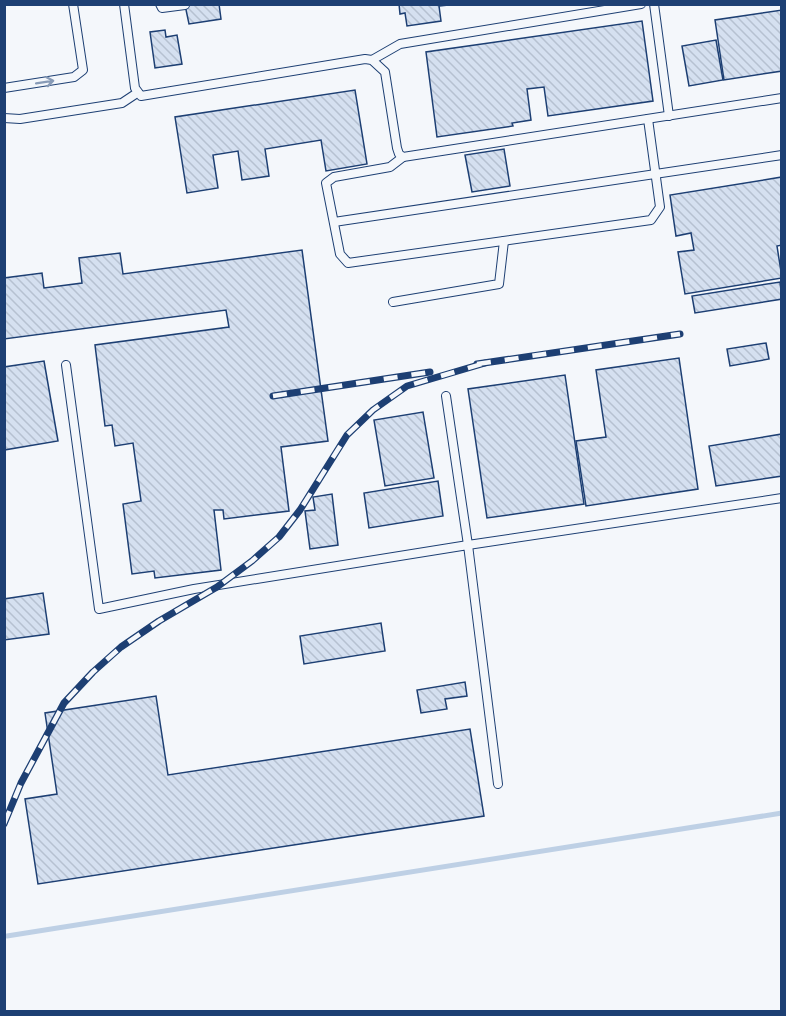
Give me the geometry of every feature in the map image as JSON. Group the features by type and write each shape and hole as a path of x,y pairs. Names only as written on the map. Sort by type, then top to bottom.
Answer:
{"lane":[{"path":"4,88 74,77 83,70 73,4"},
{"path":"124,4 137,93"},
{"path":"160,4 162,8 185,4"},
{"path":"372,60 400,44 641,4"},
{"path":"654,4 669,116"},
{"path":"137,93 141,96 365,59 372,60 385,72 397,148 403,157"},
{"path":"4,118 20,119 122,102 137,93"},
{"path":"648,119 660,207 651,220 348,263 340,254 326,183 334,177 390,167 403,157 782,98"},
{"path":"334,222 782,154"},
{"path":"393,302 499,284 504,241"},
{"path":"66,365 99,609 194,589 782,498"},
{"path":"446,396 468,545 498,784"}],"building":[{"path":"219,4 221,19 189,24 185,5"},
{"path":"399,4 448,5 439,6 441,21 407,26 405,13 400,14"},
{"path":"782,10 782,71 724,80 715,20"},
{"path":"642,21 653,101 548,116 544,87 527,89 531,120 512,123 513,126 437,137 426,52"},
{"path":"165,30 166,37 177,35 182,64 155,68 150,32"},
{"path":"716,40 723,80 689,86 682,46"},
{"path":"355,90 367,164 326,171 321,140 265,149 269,176 242,180 238,151 213,155 218,188 187,193 175,117"},
{"path":"504,149 510,186 472,192 465,155"},
{"path":"782,177 782,245 777,246 782,278 685,294 678,252 694,250 691,233 676,236 670,195"},
{"path":"302,250 328,441 281,447 289,511 224,519 223,510 214,510 221,570 155,578 154,571 132,574 123,504 141,501 133,443 115,446 112,425 105,426 95,345 229,327 226,310 4,339 4,278 42,273 44,288 82,283 79,258 120,253 123,274"},
{"path":"780,282 782,299 695,313 692,296"},
{"path":"766,343 769,359 730,366 727,349"},
{"path":"679,358 698,489 586,506 576,441 606,437 596,370"},
{"path":"44,361 58,441 4,450 4,367"},
{"path":"565,375 584,504 487,518 468,389"},
{"path":"423,412 434,478 385,486 374,420"},
{"path":"782,434 782,476 716,486 709,446"},
{"path":"438,481 443,516 369,528 364,493"},
{"path":"332,494 338,545 310,549 305,511 315,510 313,497"},
{"path":"43,593 49,634 4,640 4,599"},
{"path":"381,623 385,651 304,664 300,636"},
{"path":"465,682 467,696 445,699 447,709 421,713 417,690"},
{"path":"156,696 168,775 470,729 484,816 38,884 25,799 57,794 45,713"}],"waterway":[{"path":"7,936 782,813"}],"railway":[{"path":"477,364 680,334"},
{"path":"4,824 21,783 64,703 93,672 121,647 159,621 217,587 279,537 300,510 347,435 373,410 407,386 485,363"},
{"path":"273,396 430,372"}]}
